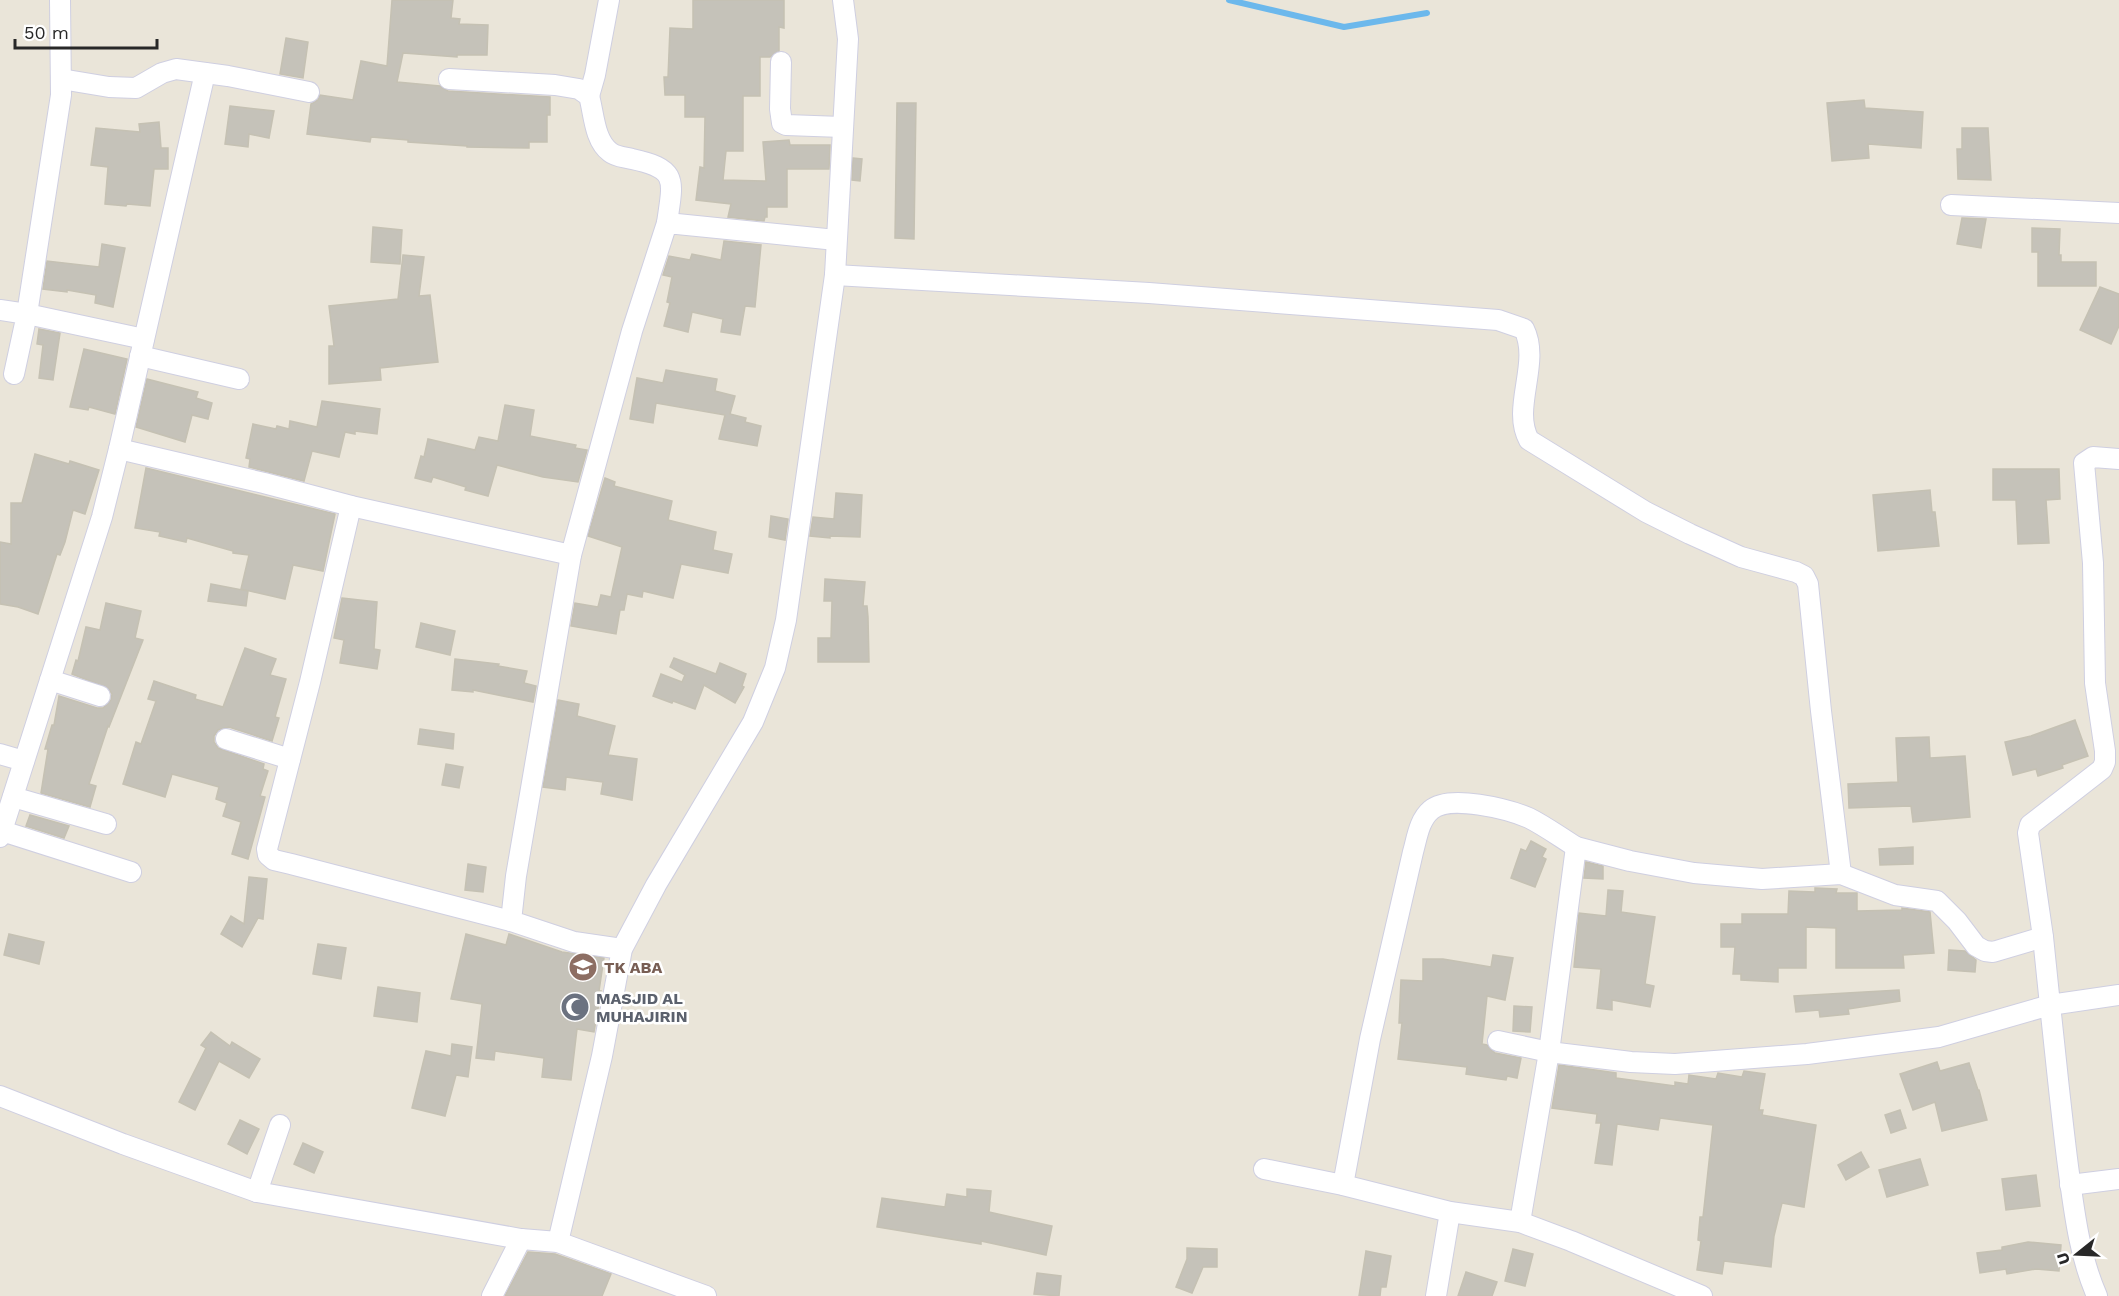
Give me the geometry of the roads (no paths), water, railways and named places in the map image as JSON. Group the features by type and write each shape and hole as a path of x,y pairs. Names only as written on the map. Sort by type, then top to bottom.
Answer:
{"street":[{"path":"14,374 27,314 55,137 61,79 60,0"},
{"path":"511,921 516,876 571,555 632,331 667,222 671,183 667,173 653,163 617,156 609,152 597,132 589,96 609,0"},
{"path":"558,1242 602,1056 622,949 656,885 753,722 775,668 786,620 835,274 848,39 843,0"},
{"path":"782,63 780,109 782,123 842,127"},
{"path":"61,79 110,87 136,88 162,73 176,69 205,72 309,92"},
{"path":"131,872 1,834 102,518 205,72"},
{"path":"449,79 555,85 579,89 589,96"},
{"path":"1951,205 2119,213"},
{"path":"667,222 836,240"},
{"path":"835,274 1149,293 1498,320 1524,329 1529,340 1524,412 1524,432 1528,440 1646,512 1690,534 1741,557 1804,576 1808,584 1841,874"},
{"path":"0,310 27,314 142,347 238,379"},
{"path":"119,449 351,506 571,555"},
{"path":"2097,1296 2088,1276 2070,1185 2043,937 2028,833 2030,825 2102,769 2105,762 2095,683 2093,563 2083,469 2087,459 2093,457 2119,459"},
{"path":"351,506 267,849 268,855 274,860 511,921 574,942 622,949"},
{"path":"50,680 100,696"},
{"path":"226,739 290,759"},
{"path":"0,754 24,760"},
{"path":"13,797 106,824"},
{"path":"1343,1185 1370,1039 1413,852 1421,825 1430,811 1438,806 1450,803 1500,810 1526,817 1576,847 1630,861 1694,873 1762,879 1841,874 1895,895 1937,901 1957,921 1976,946 1985,951 1992,952 2043,937"},
{"path":"1520,1222 1549,1052 1576,847"},
{"path":"1498,1041 1549,1052 1631,1062 1675,1064 1807,1054 1939,1037 2050,1005 2119,995"},
{"path":"0,1096 123,1144 257,1191 521,1239 558,1242 706,1296"},
{"path":"257,1191 280,1125"},
{"path":"1264,1168 1450,1212 1520,1222 1702,1296"},
{"path":"2070,1185 2119,1179"},
{"path":"1436,1296 1450,1212"},
{"path":"492,1296 521,1239"}],"waterway":[{"path":"1229,0 1344,27 1427,13"}],"place":[{"name":"TK ABA","path":"583,967"},
{"name":"MASJID AL MUHAJIRIN","path":"575,1007"}]}
